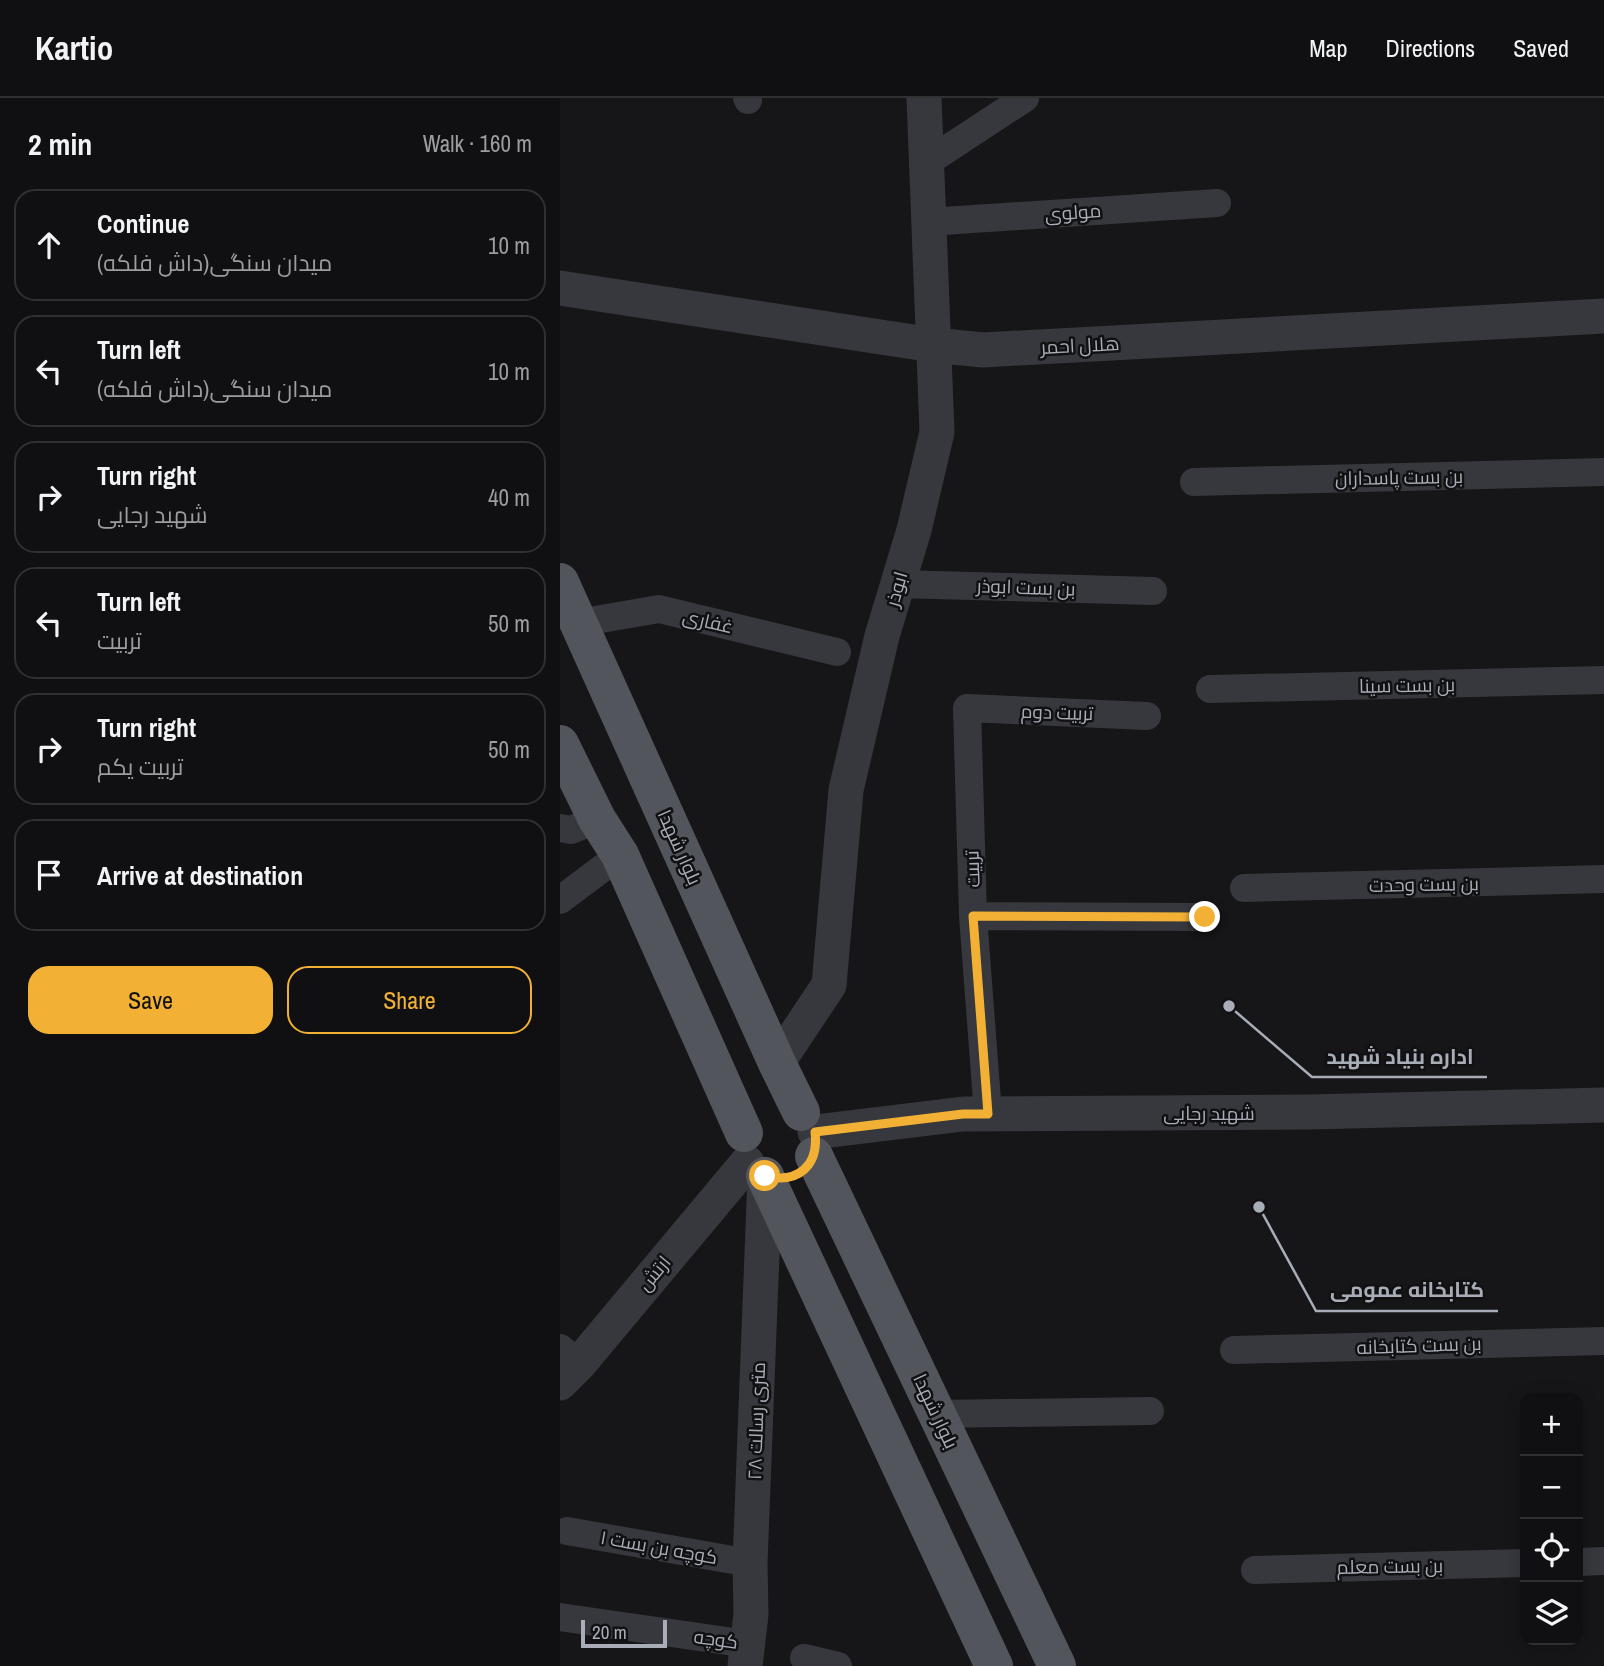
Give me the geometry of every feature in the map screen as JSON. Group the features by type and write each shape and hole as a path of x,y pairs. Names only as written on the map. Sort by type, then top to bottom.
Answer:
{"main road":[{"name":"بلوار شهدا","path":"560,582 937,1414 1057,1666"},
{"path":"560,744 597,818 621,855 752,1157 994,1666"},
{"path":"778,1105 790,1107 810,1133 808,1166 799,1174 776,1179 752,1157 747,1125 765,1108 778,1105"}],"street":[{"name":"ابوذر","path":"777,1063 829,985 846,790 937,432 924,98"},
{"path":"926,163 1025,98"},
{"name":"مولوی","path":"928,222 1217,203"},
{"name":"هلال احمر","path":"560,288 933,345 983,350 1604,316"},
{"name":"بن بست پاسداران","path":"1194,482 1604,472"},
{"name":"بن بست ابوذر","path":"898,584 1153,591"},
{"name":"غفاری","path":"578,623 659,609 837,652"},
{"name":"بن بست سینا","path":"1210,689 1604,680"},
{"name":"تربیت دوم","path":"967,708 1147,716"},
{"name":"تربیت","path":"967,708 973,916 988,1114"},
{"path":"560,828 571,830 597,818"},
{"path":"560,900 621,855"},
{"name":"بن بست وحدت","path":"1244,888 1604,879"},
{"path":"973,916 1205,917"},
{"name":"شهید رجایی","path":"810,1133 963,1114 1321,1112 1604,1105"},
{"name":"ارتش","path":"566,1365 752,1157"},
{"name":"۲۸ متری رسالت","path":"748,1641 752,1157"},
{"name":"بن بست کتابخانه","path":"1234,1350 1604,1340"},
{"path":"937,1414 1150,1411"},
{"name":"کوچه بن بست ۱","path":"567,1531 750,1563"},
{"path":"1583,1562 1604,1561"},
{"name":"بن بست معلم","path":"1255,1570 1520,1563"},
{"name":"کوچه","path":"560,1617 748,1641"},
{"path":"804,1658 838,1666"}],"place":[{"name":"اداره بنیاد شهید","path":"1229,1006"},
{"name":"کتابخانه عمومی","path":"1259,1207"}],"route":[{"path":"765,1176 776,1179 799,1174 814,1156 817,1144 815,1132 963,1114 988,1114 973,916 1205,917"}]}
